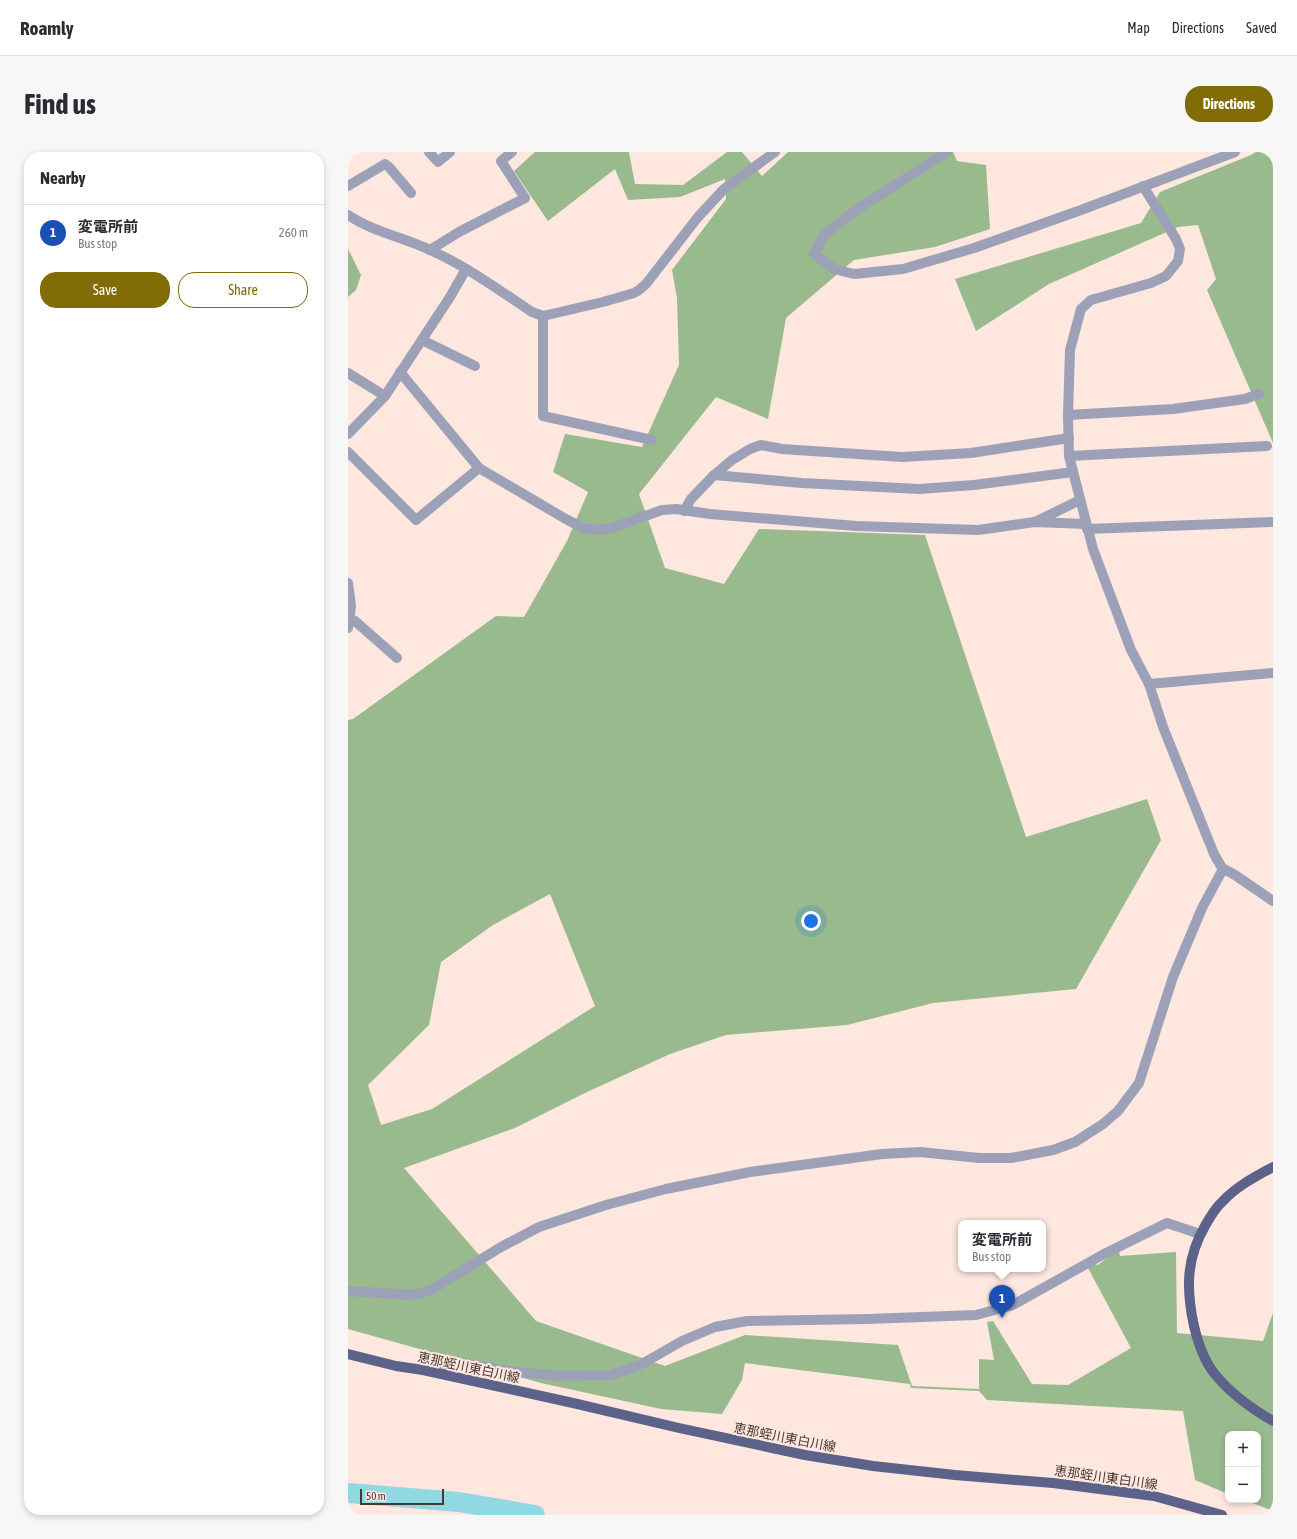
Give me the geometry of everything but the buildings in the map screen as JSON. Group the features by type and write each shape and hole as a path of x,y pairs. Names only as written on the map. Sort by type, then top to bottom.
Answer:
{"main road":[{"path":"1273,1167 1236,1188 1222,1201 1200,1234 1194,1248 1188,1276 1191,1311 1200,1349 1214,1372 1225,1385 1273,1421"},
{"name":"恵那蛭川東白川線","path":"348,1354 396,1366 424,1370 805,1455 880,1467 1053,1483 1154,1496 1222,1515"}],"street":[{"path":"429,152 438,162 450,152"},
{"path":"430,250 458,232 525,198 501,161 512,152"},
{"path":"348,215 366,226 430,250 466,268 532,312 543,316 603,302 639,290 646,284 698,217 724,189 775,152"},
{"path":"947,152 859,208 825,234 814,254 834,269 854,274 903,268 974,248 1082,210 1235,152"},
{"path":"348,186 385,164 411,193"},
{"path":"1143,186 1176,239 1180,249 1178,261 1166,276 1151,283 1091,300 1081,309 1070,350 1068,415 1069,456 1093,549 1131,650 1148,684 1168,741 1214,854 1223,869 1235,875 1273,901"},
{"path":"348,434 385,396 450,297 466,268"},
{"path":"543,316 543,416 652,440"},
{"path":"422,340 475,366"},
{"path":"400,372 479,468 583,528 596,530 612,528 662,510 856,526 978,530 1036,522 1087,526 1273,522"},
{"path":"348,373 385,396"},
{"path":"1068,415 1173,409 1245,399 1259,394"},
{"path":"684,511 691,499 714,475 732,460 750,449 761,445 782,449 902,457 971,453 1069,438"},
{"path":"1069,456 1267,446"},
{"path":"348,452 416,520 479,468"},
{"path":"714,475 802,483 919,489 974,485 1073,472"},
{"path":"1036,522 1080,500"},
{"path":"348,583 351,606 349,623 355,621 397,658"},
{"path":"1148,684 1273,674"},
{"path":"348,1291 414,1295 431,1290 502,1247 539,1227 606,1205 674,1188 750,1172 882,1154 920,1152 979,1158 1011,1158 1053,1150 1076,1142 1103,1124 1118,1111 1139,1084 1173,977 1202,908 1223,869"},
{"path":"424,1370 464,1363 507,1372 559,1376 611,1375 640,1365 682,1341 715,1327 747,1321 976,1315 1013,1305 1104,1254 1167,1223 1200,1234"}],"green space":[{"path":"535,152 629,152 635,184 683,185 727,152 742,152 762,176 788,152 953,152 957,161 986,165 990,229 935,247 854,260 786,318 768,419 716,397 639,494 665,568 724,584 759,529 925,535 1026,837 1147,799 1161,840 1076,989 933,1003 847,1025 726,1035 670,1054 587,1092 515,1128 404,1168 536,1321 665,1366 745,1335 898,1345 912,1386 979,1389 979,1359 994,1360 987,1322 993,1321 1032,1384 1068,1385 1131,1348 1088,1268 1095,1264 1098,1265 1112,1254 1119,1251 1120,1256 1176,1252 1177,1333 1263,1341 1273,1313 1273,1511 1252,1503 1261,1503 1261,1431 1225,1431 1225,1493 1195,1480 1183,1411 987,1400 979,1391 911,1388 910,1384 745,1363 742,1380 722,1414 661,1409 541,1383 348,1329 348,720 353,719 496,616 524,617 567,541 588,492 553,472 565,434 642,447 679,365 677,298 672,270 726,199 725,179 680,197 628,200 615,169 548,221 514,171","holes":["550,894 595,1006 432,1109 381,1125 368,1085 429,1025 441,962 493,925"]},
{"path":"1256,152 1273,152 1273,443 1207,290 1216,279 1198,225 1178,227 1049,284 976,331 955,279 1141,223 1160,192"},
{"path":"348,249 361,275 356,290 348,297"}],"waterway":[{"path":"348,1493 459,1502 535,1515"}],"place":[{"name":"変電所前","path":"1002,1318"}]}
